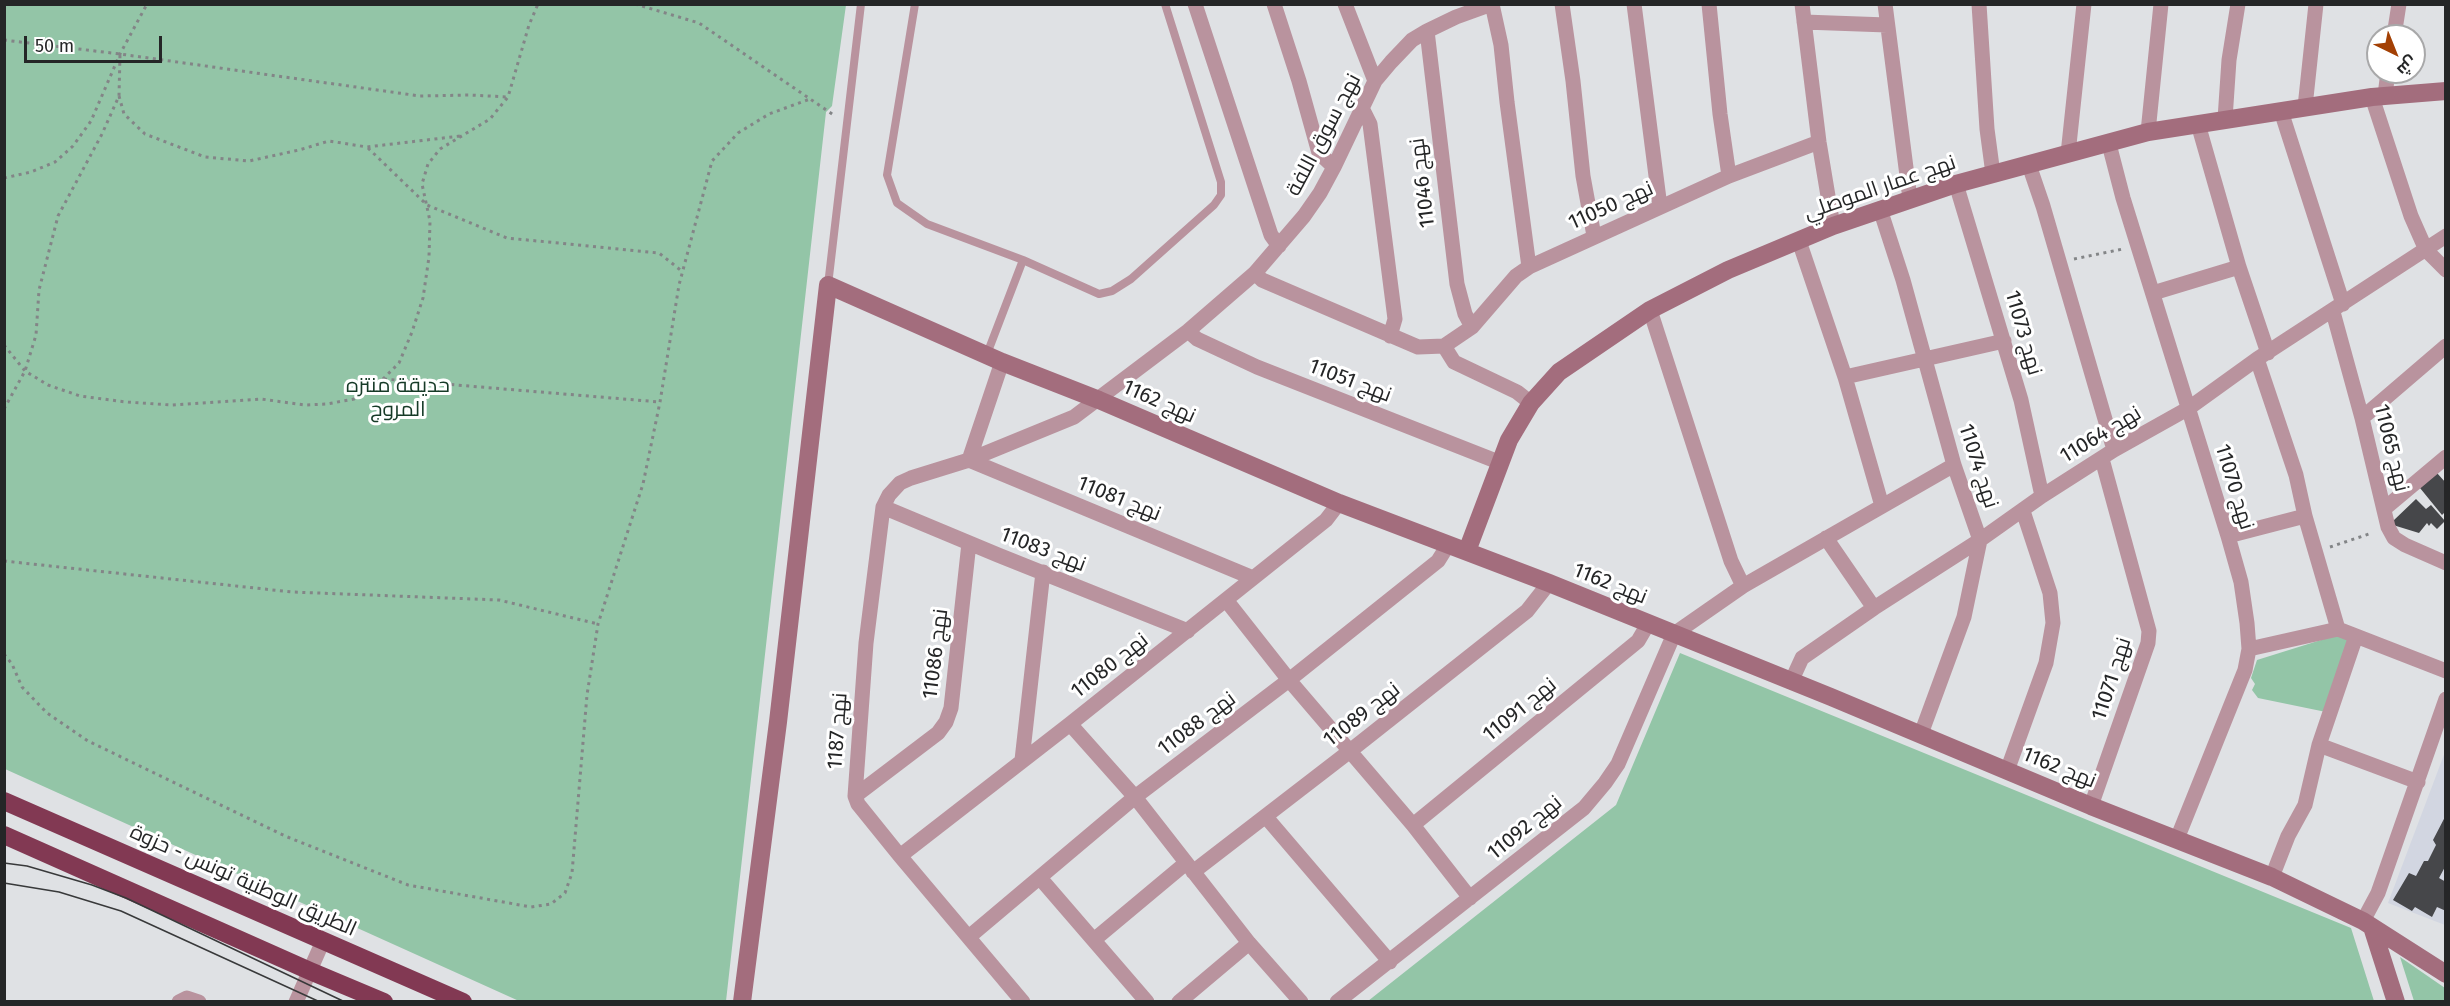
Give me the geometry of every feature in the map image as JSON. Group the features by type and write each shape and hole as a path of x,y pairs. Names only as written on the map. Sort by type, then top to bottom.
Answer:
{"highway":[{"name":"الطريق الوطنية تونس - حزوة","path":"4,801 464,1002"},
{"path":"4,835 384,1002"}],"street":[{"path":"1195,4 1271,235 1279,246"},
{"path":"1274,4 1299,81 1318,153 1334,167"},
{"path":"1345,4 1375,81"},
{"path":"1492,4 1501,45 1529,267"},
{"name":"نهج سوق اللفة","path":"1099,400 1188,331 1255,273 1279,246 1320,194 1375,81 1412,40 1455,17 1492,4"},
{"path":"1562,4 1574,81 1583,176 1594,236"},
{"path":"1634,4 1660,207"},
{"path":"1709,4 1729,176"},
{"path":"1802,4 1819,142 1833,226"},
{"path":"1885,4 1910,199"},
{"path":"1979,4 1993,174"},
{"path":"2068,154 2084,4"},
{"path":"2148,132 2161,4"},
{"path":"2225,119 2229,60 2238,4"},
{"path":"2305,107 2316,4"},
{"path":"2396,24 2399,4"},
{"path":"1804,22 1887,25"},
{"name":"نهج 11046","path":"1427,31 1457,284 1465,314 1472,327"},
{"path":"2383,84 2378,96 2411,216 2426,250 2445,270"},
{"name":"نهج عمار الموصلي","path":"1467,551 1509,440 1531,403 1559,372 1650,310 1728,270 1833,226 1910,199 1956,184 2148,132 2378,96 2445,91"},
{"path":"1362,108 1370,124 1395,320 1390,336"},
{"name":"نهج 11065","path":"2281,111 2338,308 2388,527"},
{"path":"2198,124 2338,629"},
{"name":"نهج 11050","path":"1444,346 1472,327 1516,276 1529,267 1729,176 1819,142"},
{"name":"نهج 11070","path":"2109,144 2123,198 2140,246 2241,582 2249,649 2245,670 2177,839"},
{"name":"نهج 11071","path":"2029,165 2059,262 2108,455 2149,631 2148,643 2091,806"},
{"name":"نهج 11073","path":"1956,184 2004,340 2042,496"},
{"name":"نهج 11074","path":"1880,209 1903,279 1954,465 1980,540 1964,617 1921,735"},
{"name":"نهج 11064","path":"1791,682 1802,658 1874,608 1980,540 2042,496 2188,408 2445,236"},
{"path":"1799,241 1845,377 1882,506"},
{"path":"2153,293 2239,267"},
{"path":"1255,273 1262,280 1418,347 1444,346 1454,362 1517,392 1531,403"},
{"path":"742,1002 778,722 828,285"},
{"name":"نهج 1162","path":"828,285 994,359 1099,400 1339,503 1549,583 2091,806 2272,877 2368,924 2445,974"},
{"path":"1650,310 1731,561 1743,586"},
{"name":"نهج 11051","path":"1188,331 1197,339 1257,367 1501,463"},
{"path":"1845,377 2004,340"},
{"path":"2362,418 2445,345"},
{"path":"969,460 994,359"},
{"name":"نهج 1187","path":"1023,1002 858,804 855,796 866,643 884,507 889,495 900,483 969,460 1074,417 1099,400"},
{"path":"2384,509 2445,458"},
{"name":"نهج 11081","path":"969,460 1253,578"},
{"path":"1674,634 1743,586 1954,465"},
{"name":"نهج 11080","path":"900,856 1188,631 1326,520 1339,503"},
{"name":"نهج 11083","path":"884,507 1188,631"},
{"path":"2007,771 2046,663 2053,622 2050,593 2023,511"},
{"path":"2228,536 2305,516"},
{"path":"2388,527 2394,538 2404,545 2445,563"},
{"path":"1826,538 1874,608"},
{"name":"نهج 11086","path":"855,796 938,733 946,722 951,708 969,543"},
{"name":"نهج 11088","path":"970,936 1135,797 1289,680 1438,561 1448,544"},
{"path":"1022,760 1043,572"},
{"name":"نهج 11089","path":"1095,939 1189,867 1266,817 1350,752 1527,611 1549,583"},
{"path":"1226,600 1289,680 1413,825 1470,898"},
{"name":"نهج 11091","path":"1413,825 1638,640 1648,624"},
{"path":"2249,649 2338,629 2445,671"},
{"name":"نهج 11092","path":"1337,1002 1584,808 1618,764 1674,634"},
{"path":"2272,877 2288,836 2305,805 2319,745 2356,636"},
{"path":"2396,1002 2368,924 2445,699"},
{"path":"1070,724 1135,797 1249,943 1301,1002"},
{"path":"2319,745 2418,782"},
{"path":"1266,817 1390,962"},
{"path":"1040,878 1147,1002"},
{"path":"296,1002 323,941"},
{"path":"1179,1002 1249,943"}],"lane":[{"path":"828,285 861,4"},
{"path":"915,4 887,175 897,203 927,224 1023,260 1099,294 1112,291 1131,279 1214,205 1221,195 1221,182 1165,4"},
{"path":"994,359 1023,260"}],"path":[{"path":"4,178 31,172 55,162 73,146 91,121 120,54 147,4"},
{"path":"4,345 25,371 48,385 81,396 171,405 261,399 305,405 354,399 383,379 399,363 423,298 429,257 430,221 422,184 428,164 440,149 490,119 508,97 529,25 538,4"},
{"path":"635,4 699,23 847,124"},
{"path":"4,40 420,96 470,94 508,97"},
{"path":"120,54 119,96 124,114 145,134 205,156 249,161 329,141 367,147 462,136"},
{"path":"4,409 25,371 36,334 39,290 58,216 102,134 119,96"},
{"path":"4,654 12,664 22,687 46,713 88,741 285,836 408,885 531,908 551,904 565,892 572,873 587,694 598,624 643,484 683,272 711,161 738,133 769,114 810,99"},
{"path":"367,147 427,205 507,238 659,253 683,272"},
{"path":"2059,262 2140,246"},
{"path":"383,379 660,402"},
{"path":"2317,552 2388,527"},
{"path":"4,561 292,592 499,600 598,624"}],"shaded area":[{"path":"2445,752 2445,925 2388,903"}],"green space":[{"name":"حديقة منتزه المروج","path":"5,4 846,5 832,106 826,112 726,1001 519,1001 5,769"},
{"path":"2337,635 2351,636 2326,712 2258,698 2252,690 2255,684 2251,678 2257,660"},
{"path":"1680,653 2351,928 2374,1001 1368,1001 1616,805"},
{"path":"2400,957 2445,988 2445,1001 2414,1001"}],"building":[{"path":"2437,473 2446,483 2446,511 2442,515 2420,488"},
{"path":"2416,499 2426,509 2431,505 2445,521 2437,529 2431,523 2429,526 2427,523 2419,533 2393,525 2393,521"},
{"path":"2446,815 2446,865 2439,878 2446,882 2446,911 2437,907 2432,917 2415,907 2412,911 2393,900 2409,873 2416,876 2424,861 2428,861 2436,845 2433,840"}],"tram line":[{"path":"4,863 27,866 92,885 126,898 345,1002"},
{"path":"4,883 59,892 121,911 320,1002"}]}
